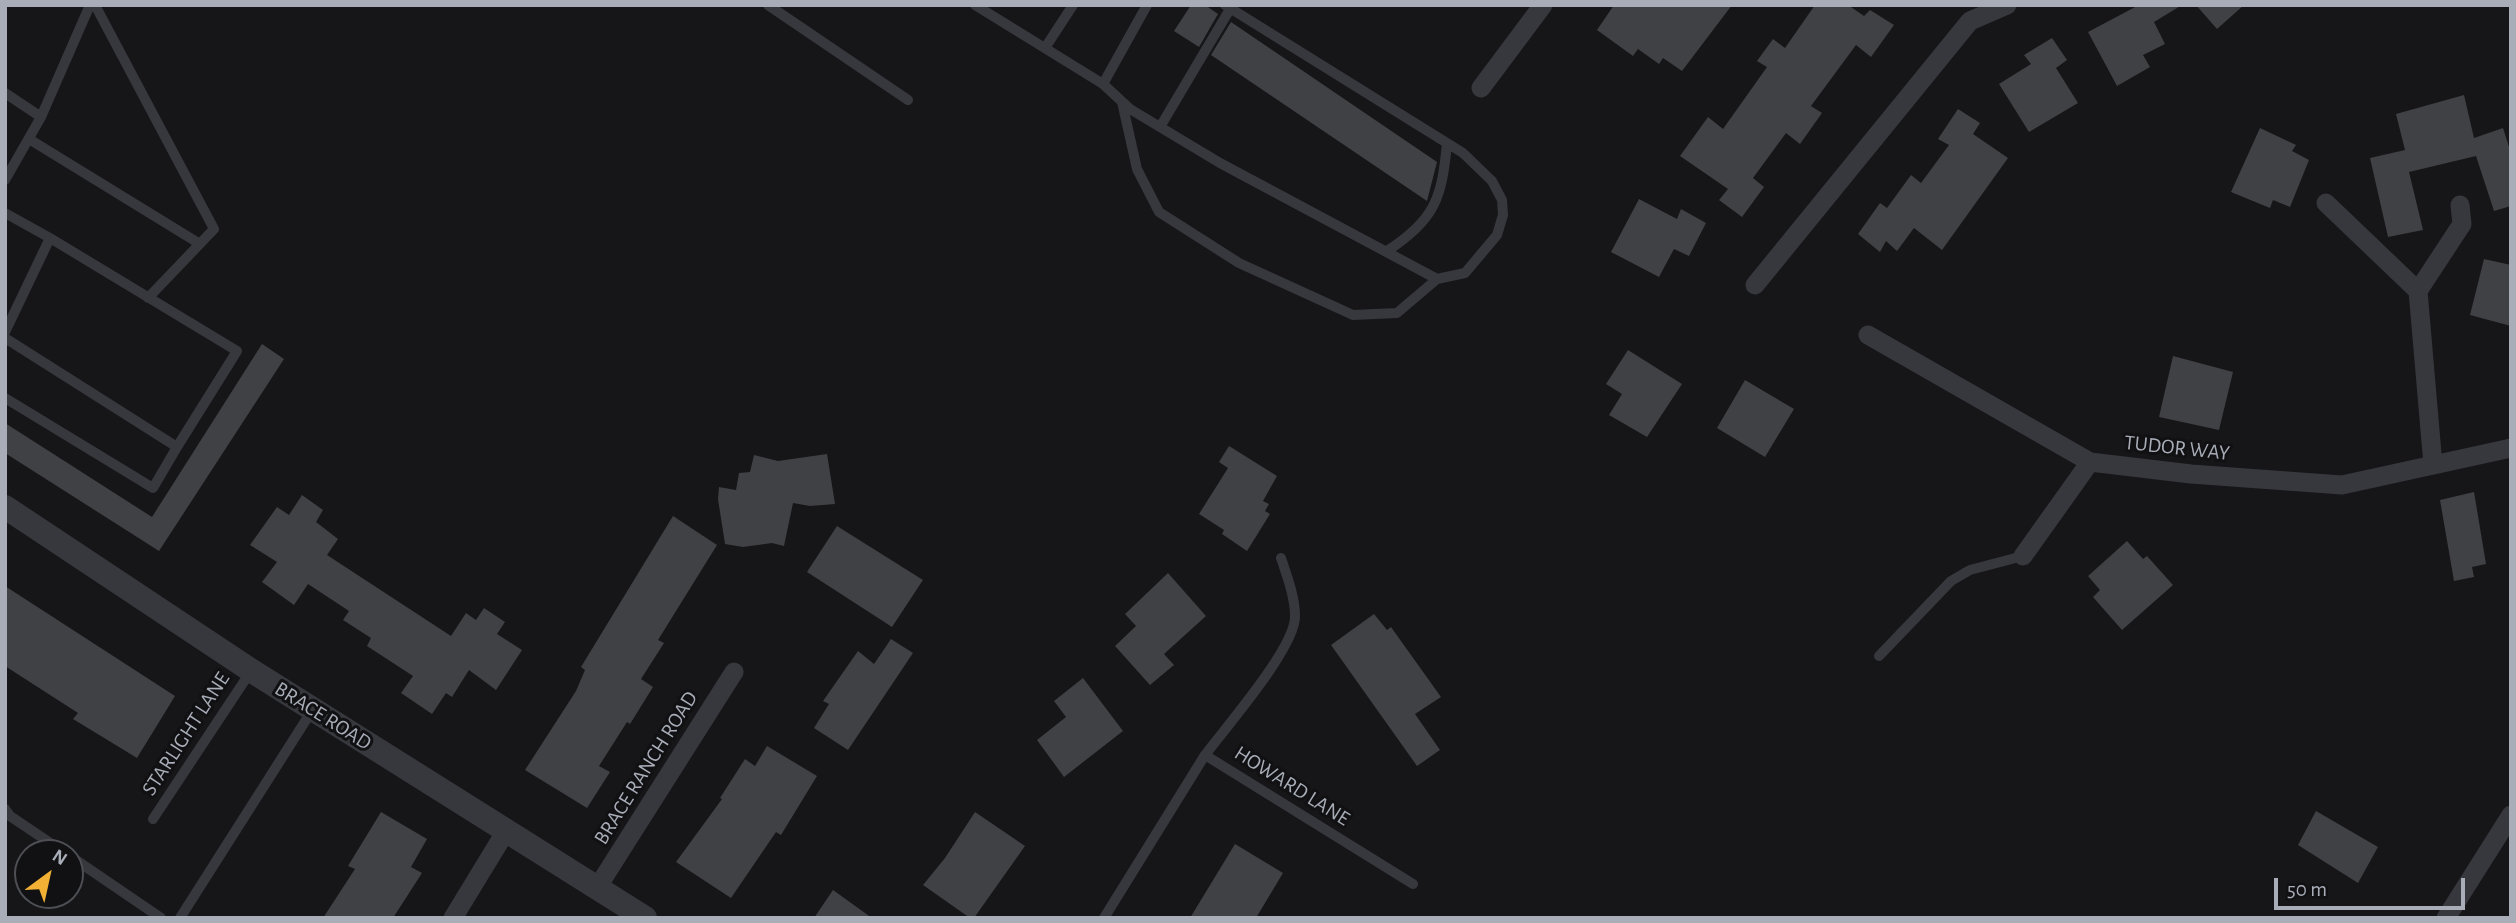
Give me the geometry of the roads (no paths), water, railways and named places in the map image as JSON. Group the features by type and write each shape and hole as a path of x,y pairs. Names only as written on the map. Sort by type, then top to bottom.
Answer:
{"street":[{"path":"1480,88 1543,5"},
{"path":"1755,285 1970,21 2007,5"},
{"path":"2326,203 2418,291"},
{"path":"2433,465 2418,291 2462,224 2460,205"},
{"name":"TUDOR WAY","path":"1868,335 2090,462 2191,474 2342,485 2511,448"},
{"path":"2023,556 2090,462"},
{"name":"BRACE ROAD","path":"5,507 251,671 645,918"},
{"name":"BRACE RANCH ROAD","path":"597,888 734,672"},
{"path":"2446,918 2511,815"},
{"path":"453,918 506,831"}],"lane":[{"path":"5,180 41,117 93,5"},
{"path":"93,5 214,229 148,298"},
{"path":"768,5 908,100"},
{"path":"975,5 1103,84 1122,102 1220,163 1437,279"},
{"path":"1045,48 1073,5"},
{"path":"1103,84 1147,5"},
{"path":"1122,102 1137,169 1159,212 1239,263 1353,315 1397,313 1437,279 1465,273 1497,235 1503,215 1502,200 1492,181 1463,153 1228,7 1160,127"},
{"path":"5,93 41,117"},
{"path":"29,139 200,244"},
{"path":"1387,251 1412,235 1434,207 1444,175 1447,143"},
{"path":"5,213 237,351 153,488 5,398"},
{"path":"5,332 50,238"},
{"path":"5,338 177,447"},
{"path":"1879,656 1951,581 1970,570 2023,556"},
{"path":"1205,755 1291,636 1296,617 1281,558"},
{"name":"STARLIGHT LANE","path":"153,820 251,671"},
{"path":"180,918 313,709"},
{"name":"HOWARD LANE","path":"1104,918 1205,755 1413,884"},
{"path":"7,816 43,839"},
{"path":"84,866 161,918"}]}
